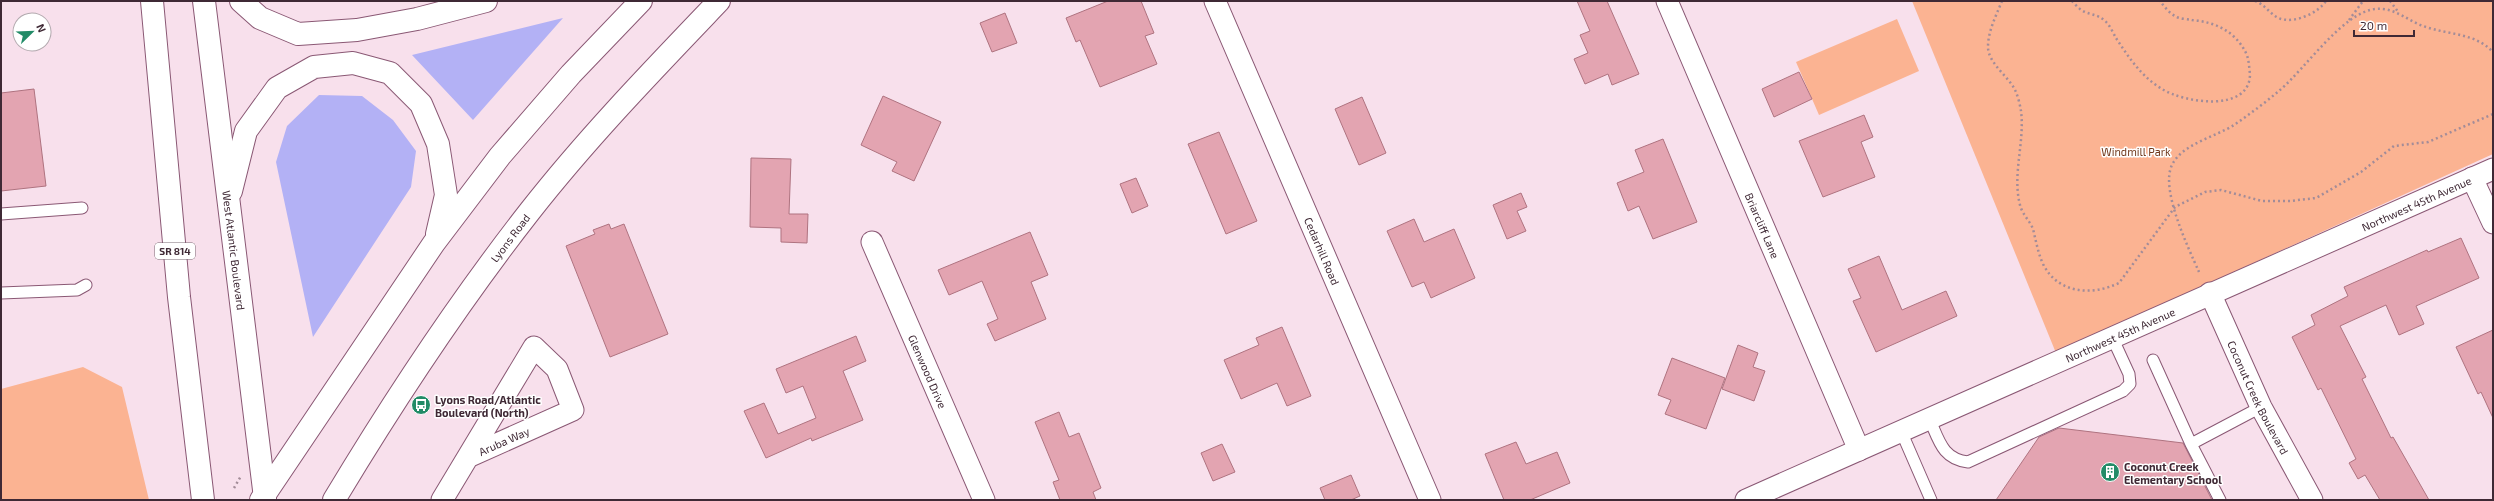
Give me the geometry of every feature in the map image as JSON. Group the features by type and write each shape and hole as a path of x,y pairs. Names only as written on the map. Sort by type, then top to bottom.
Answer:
{"main road":[{"name":"SR 814","path":"152,1 179,297 203,500"},
{"name":"West Atlantic Boulevard","path":"204,1 264,498"},
{"path":"241,1 260,18 298,34 357,30 417,19 486,1"},
{"path":"264,498 434,243 500,156 571,74 641,1"},
{"name":"Lyons Road","path":"334,500 372,436 464,298 531,210 607,119 719,1"},
{"path":"228,204 246,131 276,88 314,67 353,63 390,73 421,104 438,144 446,195 434,243"}],"street":[{"name":"Cedarhill Road","path":"1215,1 1430,500"},
{"name":"Briarcliff Lane","path":"1667,1 1858,450"},
{"name":"Northwest 45th Avenue","path":"1746,500 1769,495 1858,450 1929,418 2493,169"},
{"path":"2472,178 2493,223"},
{"name":"Glenwood Drive","path":"872,242 984,500"},
{"name":"Coconut Creek Boulevard","path":"2210,293 2261,407 2312,500"},
{"name":"Aruba Way","path":"442,500 534,347 557,369 573,410 468,458"}],"lane":[{"path":"1,214 82,208"},
{"path":"1,293 77,290 86,285"},
{"path":"1929,418 1947,455 1956,461 1968,462 2123,391 2130,384 2129,374 2112,337"},
{"path":"2153,360 2191,444 2220,500"},
{"path":"2191,444 2261,407"},
{"path":"1901,431 1931,500"}],"path":[{"path":"2002,1 1990,31 1988,49 1994,62 2016,91 2023,130 2019,163 2020,206 2032,227 2044,265 2055,281 2074,289 2089,292 2106,289 2119,283 2175,207 2205,192 2221,190 2262,201 2290,201 2316,198 2362,172 2394,146 2428,142 2493,114"},
{"path":"2072,1 2083,11 2096,14 2106,21 2127,55 2145,77 2163,90 2180,97 2217,100 2234,99 2244,93 2250,83 2249,66 2246,54 2236,40 2224,28 2213,23 2176,17 2160,1"},
{"path":"2255,1 2281,19 2296,18 2312,13 2326,1"},
{"path":"2198,272 2167,181 2171,166 2179,154 2234,125 2301,72 2347,22 2363,1"},
{"path":"2390,1 2401,15"},
{"path":"2347,22 2359,14 2375,9 2388,10 2426,27 2472,38 2487,46 2493,52"},
{"path":"234,488 244,472"}],"green space":[{"name":"Windmill Park","path":"1912,1 2493,1 2493,154 2056,353"},
{"path":"1897,19 1919,71 1819,115 1796,62"},
{"path":"83,367 122,387 149,500 1,500 1,389"}],"water":[{"path":"563,18 473,120 412,55"},
{"path":"319,95 362,96 393,120 416,151 411,187 313,337 276,162 287,126"}],"building":[{"path":"1108,1 1141,1 1154,33 1145,36 1157,64 1100,87 1080,40 1076,42 1066,18"},
{"path":"1577,1 1607,1 1639,74 1612,85 1608,74 1585,84 1574,59 1588,53 1580,35 1590,31"},
{"path":"1005,13 1017,43 992,52 980,23"},
{"path":"1799,72 1812,99 1774,117 1762,89"},
{"path":"34,89 46,186 1,191 1,93"},
{"path":"883,96 941,122 914,181 892,171 897,162 861,145"},
{"path":"1362,97 1386,153 1359,165 1335,109"},
{"path":"1864,115 1873,137 1861,142 1875,177 1823,197 1799,141"},
{"path":"1219,132 1257,221 1226,234 1188,144"},
{"path":"1663,139 1697,222 1653,239 1639,206 1628,211 1617,183 1644,172 1635,150"},
{"path":"751,158 791,159 789,214 808,214 807,243 781,242 781,228 750,227"},
{"path":"1136,178 1148,206 1132,213 1120,184"},
{"path":"1521,193 1527,207 1517,211 1526,231 1507,239 1493,205"},
{"path":"1414,219 1424,242 1454,229 1475,278 1431,298 1424,282 1412,287 1387,231"},
{"path":"609,224 611,229 624,224 668,334 610,357 566,246 595,234 593,230"},
{"path":"1030,232 1048,275 1031,282 1046,319 995,341 987,324 998,319 982,281 949,295 938,270"},
{"path":"2461,238 2479,278 2416,306 2424,324 2399,335 2386,305 2340,326 2366,377 2362,379 2391,438 2393,437 2429,500 2380,500 2365,475 2358,479 2349,463 2356,459 2321,388 2318,390 2292,337 2315,325 2311,315 2348,296 2344,287 2427,250 2428,252"},
{"path":"1879,256 1902,310 1946,291 1957,316 1876,352 1853,301 1861,298 1848,269"},
{"path":"1282,327 1311,396 1287,406 1277,383 1241,399 1224,360 1259,345 1256,338"},
{"path":"2493,330 2493,418 2481,392 2478,394 2456,347"},
{"path":"856,336 866,361 843,371 863,420 812,441 811,438 766,458 744,411 764,403 778,434 816,418 803,386 786,393 776,369"},
{"path":"1738,345 1758,353 1753,367 1765,371 1754,401 1722,389"},
{"path":"1672,358 1725,378 1706,429 1665,414 1671,400 1658,395"},
{"path":"1059,412 1069,437 1079,433 1101,488 1093,492 1096,500 1060,500 1053,482 1059,480 1035,422"},
{"name":"Coconut Creek Elementary School","path":"2059,428 2183,443 2212,500 1996,500 2039,437"},
{"path":"1516,442 1526,464 1557,452 1570,483 1530,500 1504,500 1485,454"},
{"path":"1222,444 1235,472 1213,481 1201,453"},
{"path":"1351,475 1360,496 1351,500 1325,500 1320,488"}],"place":[{"name":"Lyons Road/Atlantic Boulevard (North)","path":"421,405"},
{"name":"Coconut Creek Elementary School","path":"2110,472"}]}
